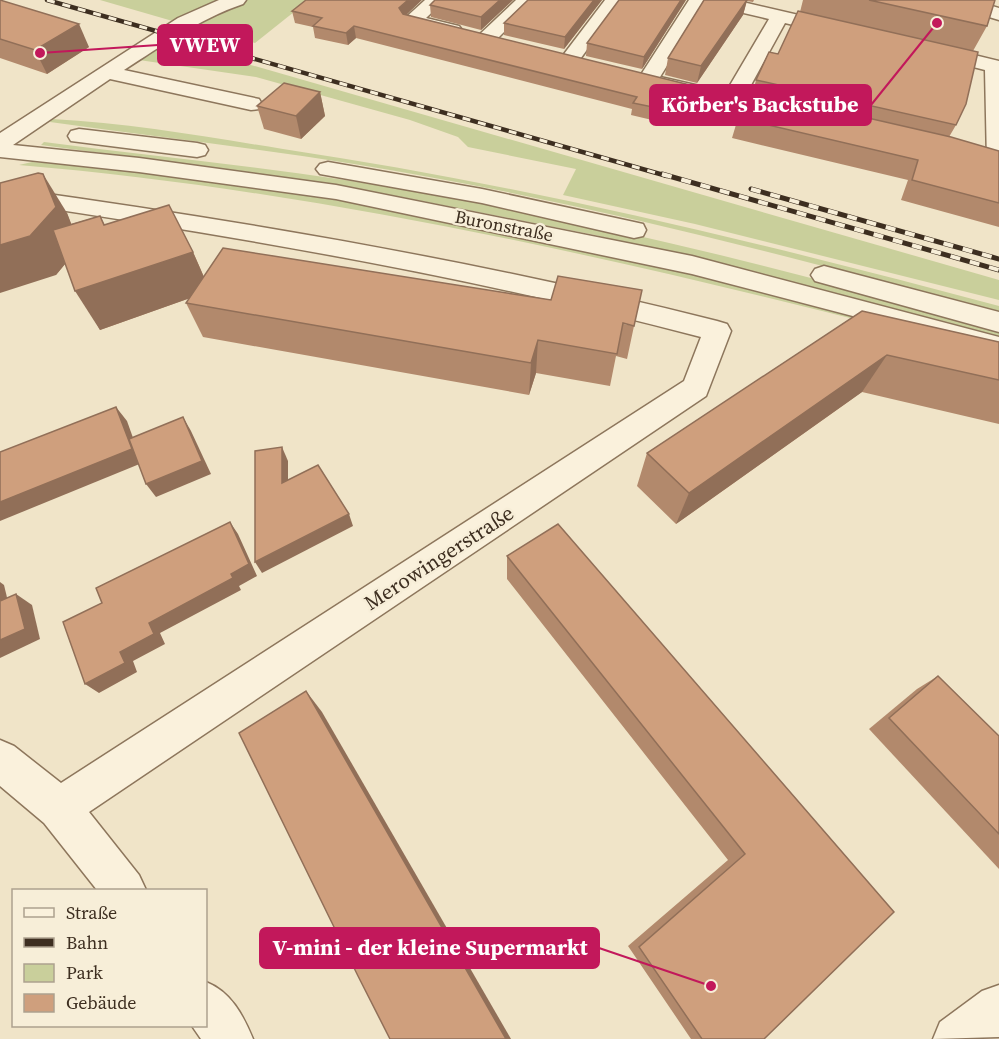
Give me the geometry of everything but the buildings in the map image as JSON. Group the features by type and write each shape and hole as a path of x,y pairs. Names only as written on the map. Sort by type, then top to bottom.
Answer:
{"street":[{"path":"14,129 207,10 237,0"},
{"path":"436,0 412,20 496,40 527,0"},
{"path":"571,58 614,0"},
{"path":"648,80 698,0"},
{"path":"710,0 859,34"},
{"path":"952,0 999,14"},
{"path":"732,100 780,16"},
{"path":"916,47 995,66 998,162 975,156"},
{"path":"549,53 593,64"},
{"path":"106,72 251,104"},
{"path":"626,74 812,119"},
{"name":"Buronstraße","path":"14,129 143,142 482,196 896,293 999,322"},
{"name":"Buronstraße","path":"0,150 139,165 347,194 692,265 891,316 999,347"},
{"name":"Merowingerstraße","path":"0,202 20,196 198,222 375,252 634,308 717,331 696,388 59,808"},
{"path":"0,760 59,808 122,889"},
{"path":"207,1006 229,1039"},
{"path":"957,1039 999,1008"}],"green space":[{"path":"100,0 227,0 176,22"},
{"path":"247,0 309,0 255,43 186,24 210,12"},
{"path":"164,40 999,280 999,300 695,224 563,195 576,169 468,147 458,137 410,120 256,77 132,59"},
{"path":"52,119 197,135 374,163 554,198 733,238 999,306 999,314 760,250 516,194 354,164 50,122"},
{"path":"44,142 345,180 428,193 593,226 756,264 919,307 999,330 999,339 892,308 595,235 340,185 41,145"},
{"path":"32,162 141,172 249,186 463,223 676,270 888,323 886,327 672,275 456,228 238,191 129,176 19,165"}],"railway":[{"path":"47,0 667,176"},
{"path":"662,174 999,270"},
{"path":"751,189 999,259"}],"place":[{"name":"Körber's Backstube","path":"937,23"},
{"name":"VWEW","path":"40,53"},
{"name":"V-mini - der kleine Supermarkt","path":"711,986"}]}
